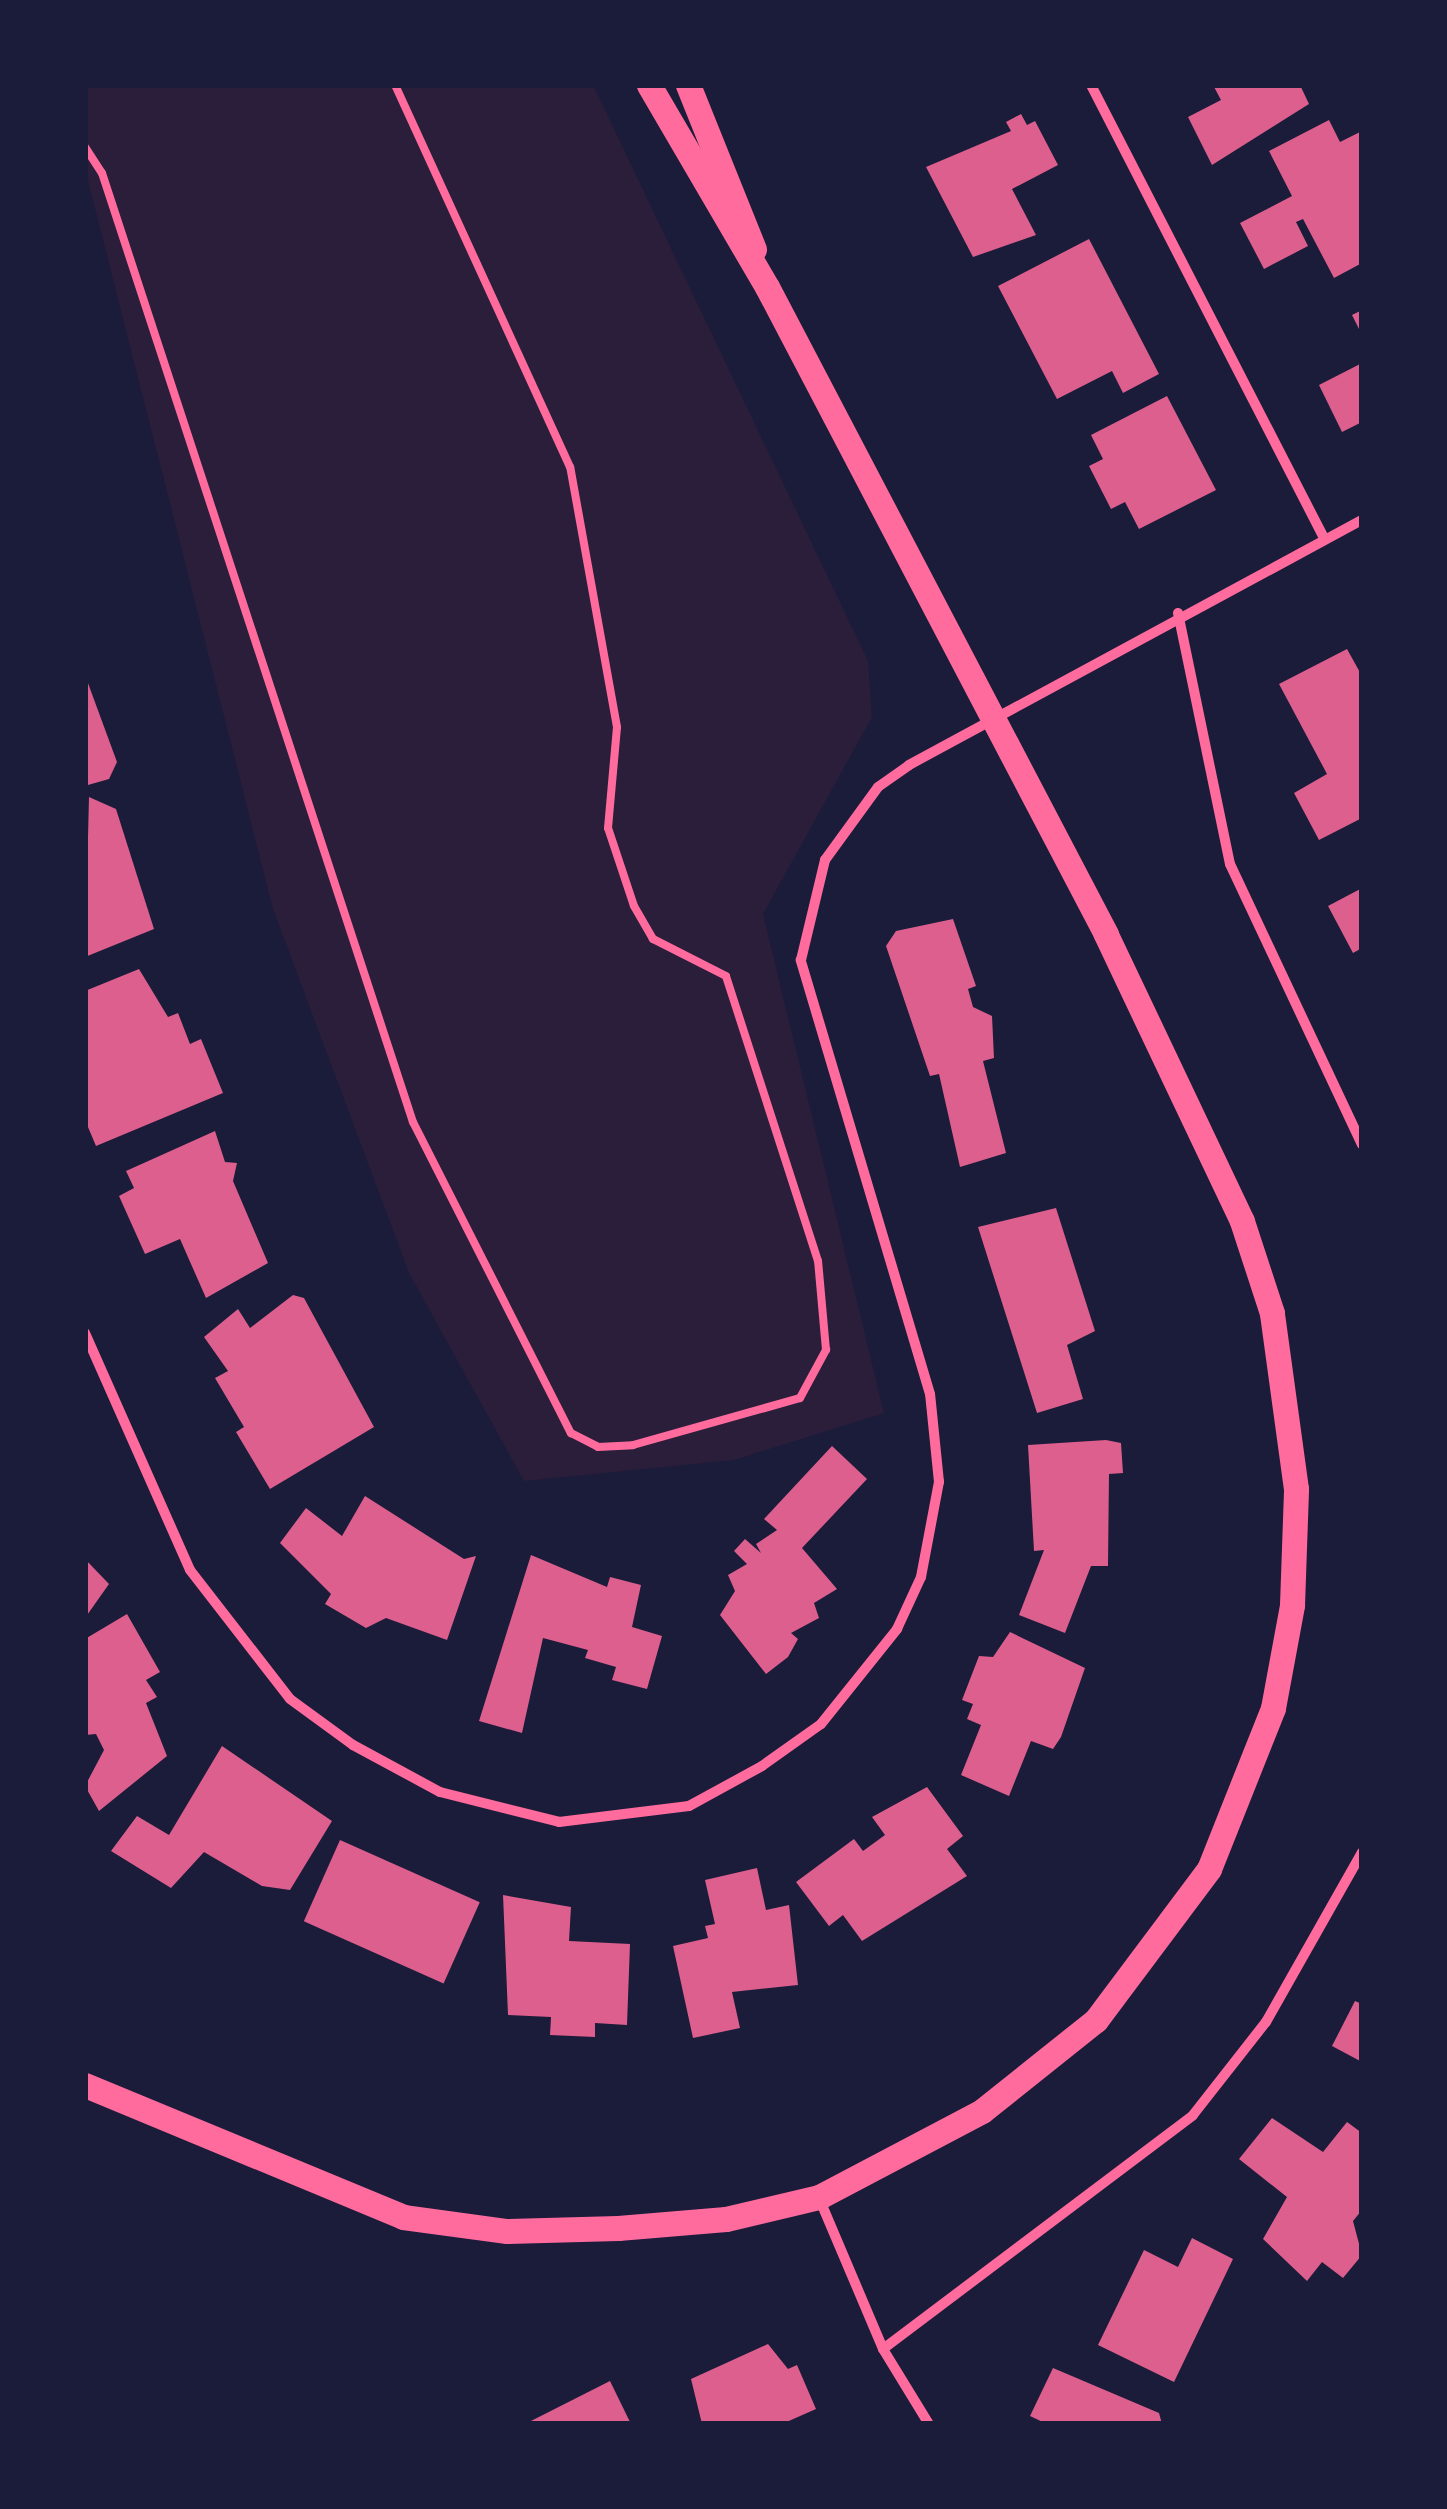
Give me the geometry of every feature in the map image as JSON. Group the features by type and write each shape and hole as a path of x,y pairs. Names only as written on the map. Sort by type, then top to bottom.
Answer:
{"main road":[{"path":"85,2086 403,2217 507,2231 618,2228 726,2219 819,2197 982,2112 1133,1980 1229,1830 1273,1708 1292,1605 1290,1429 1272,1313 1248,1240 1106,934 990,722 767,287 649,85"},
{"path":"688,85 767,287"}],"street":[{"path":"1091,85 1323,536"},
{"path":"85,1333 208,1597 290,1699 354,1745 440,1792 559,1822 689,1806 762,1766 821,1724 897,1629 921,1578 939,1482 930,1394 801,960 803,928 825,860 878,787 1178,613 1323,536 1362,520"},
{"path":"1178,613 1230,864 1362,1144"},
{"path":"883,2349 1193,2114 1266,2022 1362,1852"},
{"path":"819,2197 883,2349 929,2424"}],"lane":[{"path":"85,147 102,173 413,1122 571,1433 598,1447 633,1446 800,1398 826,1350 818,1260 726,976 653,939 634,906 608,828 617,727 570,467 395,85"}],"shaded area":[{"path":"85,85 593,85 868,661 872,717 763,914 884,1413 734,1460 524,1481 409,1273 273,909 85,169"}],"building":[{"path":"1213,85 1300,85 1309,104 1212,165 1188,117 1221,100"},
{"path":"1021,114 1027,125 1035,121 1058,165 1012,189 1036,235 973,257 926,167 1011,131 1006,122"},
{"path":"1329,120 1340,142 1362,131 1362,263 1334,278 1303,219 1296,222 1308,246 1264,269 1240,223 1292,196 1269,151"},
{"path":"1089,239 1159,374 1123,393 1112,371 1057,399 998,286"},
{"path":"1362,310 1362,335 1352,315"},
{"path":"1362,363 1362,422 1342,432 1319,385"},
{"path":"1167,396 1216,490 1139,529 1125,502 1111,509 1089,466 1103,459 1091,435"},
{"path":"1347,649 1362,676 1362,818 1319,840 1294,793 1327,774 1279,684"},
{"path":"85,675 117,762 109,779 88,785"},
{"path":"89,797 116,809 154,929 85,957"},
{"path":"1362,888 1362,948 1353,953 1328,906"},
{"path":"953,919 976,986 968,989 973,1007 992,1016 994,1058 983,1061 1006,1153 960,1167 939,1074 930,1076 886,946 896,931"},
{"path":"139,969 168,1017 178,1013 190,1044 201,1039 223,1093 96,1146 85,1120 85,991"},
{"path":"215,1131 225,1162 237,1163 233,1181 268,1263 206,1298 180,1239 145,1254 119,1196 134,1188 126,1171"},
{"path":"1056,1208 1095,1331 1067,1345 1083,1399 1037,1413 978,1227"},
{"path":"293,1295 304,1298 374,1427 270,1489 236,1432 244,1427 215,1378 228,1371 204,1337 238,1309 250,1328"},
{"path":"1106,1440 1121,1443 1123,1473 1109,1474 1108,1566 1091,1566 1065,1633 1019,1615 1044,1550 1034,1551 1028,1445"},
{"path":"832,1446 867,1479 802,1548 837,1589 814,1603 819,1618 791,1633 798,1639 788,1657 766,1674 720,1615 735,1591 728,1575 747,1564 734,1551 745,1539 761,1553 756,1544 777,1530 764,1519"},
{"path":"365,1496 464,1559 476,1556 447,1640 386,1618 366,1628 325,1604 331,1594 280,1543 306,1508 342,1536"},
{"path":"531,1555 607,1587 610,1577 641,1585 632,1627 662,1636 647,1689 612,1680 616,1667 585,1658 588,1650 543,1638 522,1733 479,1721"},
{"path":"85,1559 109,1584 85,1618"},
{"path":"127,1614 160,1672 146,1680 157,1697 146,1703 167,1756 99,1811 85,1786 104,1750 96,1734 85,1735 85,1639"},
{"path":"1010,1632 1085,1668 1061,1737 1053,1749 1031,1741 1009,1796 961,1775 981,1725 967,1719 973,1704 962,1700 979,1656 993,1657"},
{"path":"222,1746 332,1821 290,1890 262,1886 204,1852 171,1888 111,1851 137,1816 169,1835"},
{"path":"927,1787 963,1836 947,1849 967,1876 862,1941 843,1915 829,1926 796,1882 854,1839 863,1851 885,1835 872,1817"},
{"path":"340,1840 480,1902 444,1984 304,1921"},
{"path":"757,1868 766,1910 789,1905 798,1985 732,1992 740,2028 693,2038 673,1946 708,1938 705,1926 715,1924 705,1880"},
{"path":"503,1895 571,1907 569,1941 630,1944 627,2025 595,2023 595,2037 550,2035 551,2017 508,2015"},
{"path":"1355,2001 1362,2004 1362,2062 1332,2046"},
{"path":"1272,2118 1323,2152 1347,2122 1362,2133 1362,2210 1353,2221 1362,2255 1343,2278 1322,2262 1307,2281 1263,2239 1287,2197 1239,2159"},
{"path":"1192,2238 1233,2259 1174,2382 1098,2345 1144,2250 1178,2267"},
{"path":"768,2344 788,2369 797,2365 816,2409 782,2424 702,2424 691,2379"},
{"path":"1053,2368 1159,2413 1162,2424 1047,2424 1030,2416"},
{"path":"610,2381 631,2424 525,2424"}]}
